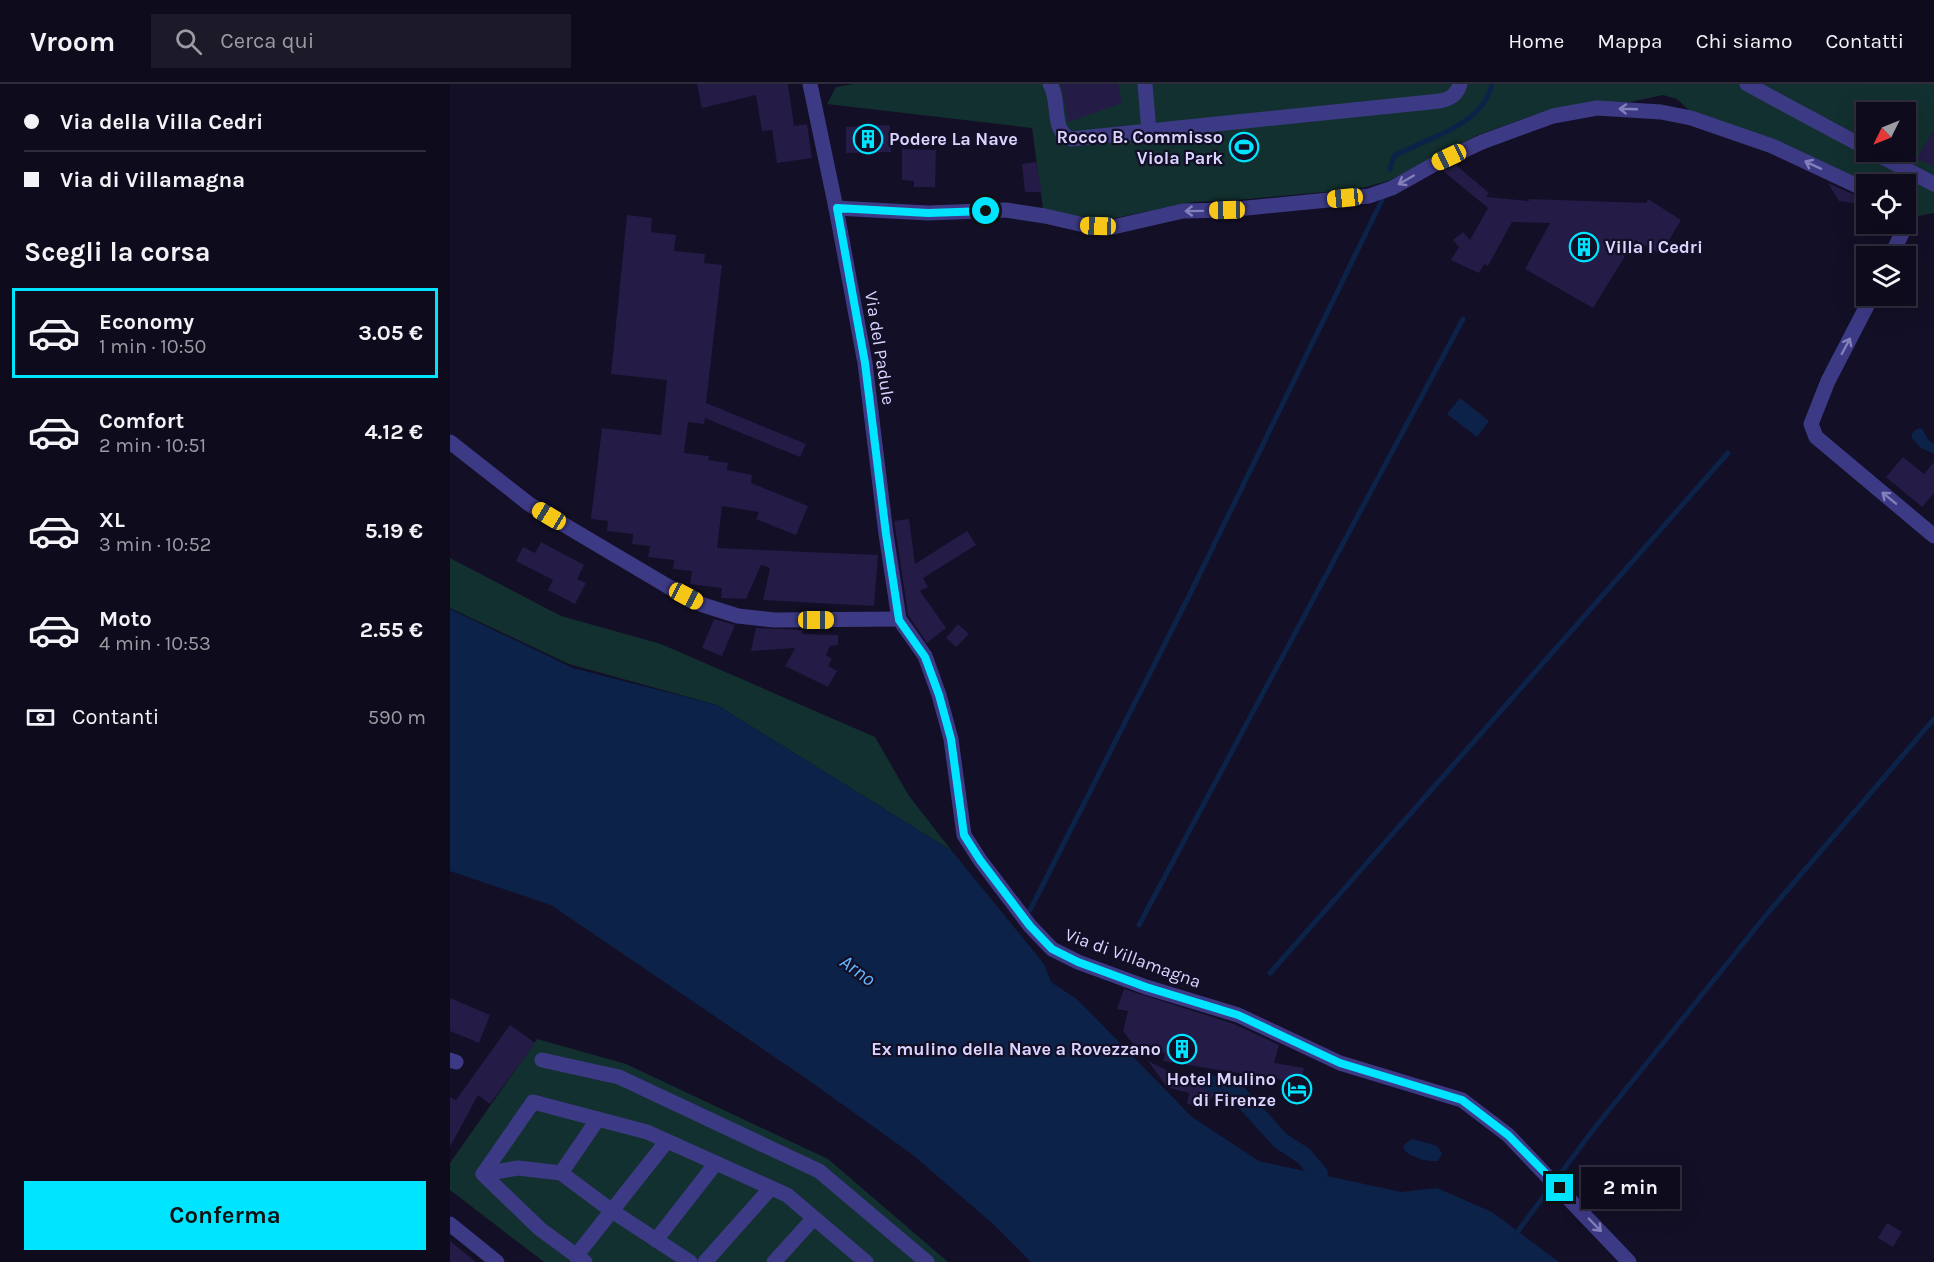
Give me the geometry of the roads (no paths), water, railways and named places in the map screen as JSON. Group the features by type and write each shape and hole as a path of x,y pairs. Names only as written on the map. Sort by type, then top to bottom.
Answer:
{"street":[{"name":"Via del Padule","path":"810,84 837,208 865,363 899,620"},
{"path":"1050,84 1054,90 1059,131 1071,139 1440,101 1450,99 1458,91 1460,84"},
{"path":"1145,84 1149,132"},
{"path":"1747,84 1856,143"},
{"path":"837,208 928,213 1006,210 1084,225 1113,226 1183,211 1227,210 1369,196 1392,188 1433,165 1482,142 1553,116 1597,108 1661,112 1691,118 1772,146 1856,185"},
{"path":"1892,162 1934,184"},
{"path":"1867,306 1828,381 1811,424 1816,436 1934,536"},
{"path":"450,442 529,504 703,605 738,616 774,620 899,620"},
{"name":"Via di Villamagna","path":"899,620 925,657 939,695 951,739 964,835 1023,916 1052,949 1078,962 1136,983 1238,1015 1340,1063 1462,1100 1508,1135 1629,1262"},
{"path":"542,1060 619,1077 819,1171 918,1259"},
{"path":"483,1174 533,1101 646,1132 787,1195 814,1218 849,1257 866,1262"},
{"path":"561,1173 598,1119"},
{"path":"483,1174 540,1229 581,1259 612,1211 667,1141"},
{"path":"656,1240 716,1163"},
{"path":"483,1174 518,1168 561,1173 612,1211 690,1262"},
{"path":"705,1262 771,1188"},
{"path":"774,1262 814,1218"},
{"path":"450,1224 497,1262"}],"water":[{"path":"1460,398 1489,421 1477,437 1447,414"},
{"path":"1922,428 1929,441 1934,444 1934,454 1921,448 1912,438 1912,433"},
{"name":"Arno","path":"450,609 573,668 717,705 952,851 1044,964 1051,982 1078,1000 1192,1117 1259,1161 1401,1192 1437,1188 1492,1212 1559,1262 1031,1262 993,1224 913,1155 804,1077 551,905 450,871"},
{"path":"1413,1139 1437,1146 1442,1153 1438,1161 1410,1155 1404,1147"}],"waterway":[{"path":"1390,169 1394,156 1466,121 1486,99 1492,84"},
{"path":"1030,910 1190,594 1382,200"},
{"path":"1139,925 1463,319"},
{"path":"1270,973 1728,453"},
{"path":"1515,1235 1593,1130 1767,914 1934,719"},
{"path":"1208,1083 1239,1095 1281,1141 1304,1156 1319,1174"}],"place":[{"name":"Podere La Nave","path":"868,139"},
{"name":"Rocco B. Commisso Viola Park","path":"1244,147"},
{"name":"Villa I Cedri","path":"1584,247"},
{"name":"Ex mulino della Nave a Rovezzano","path":"1182,1049"},
{"name":"Hotel Mulino di Firenze","path":"1297,1089"}]}
